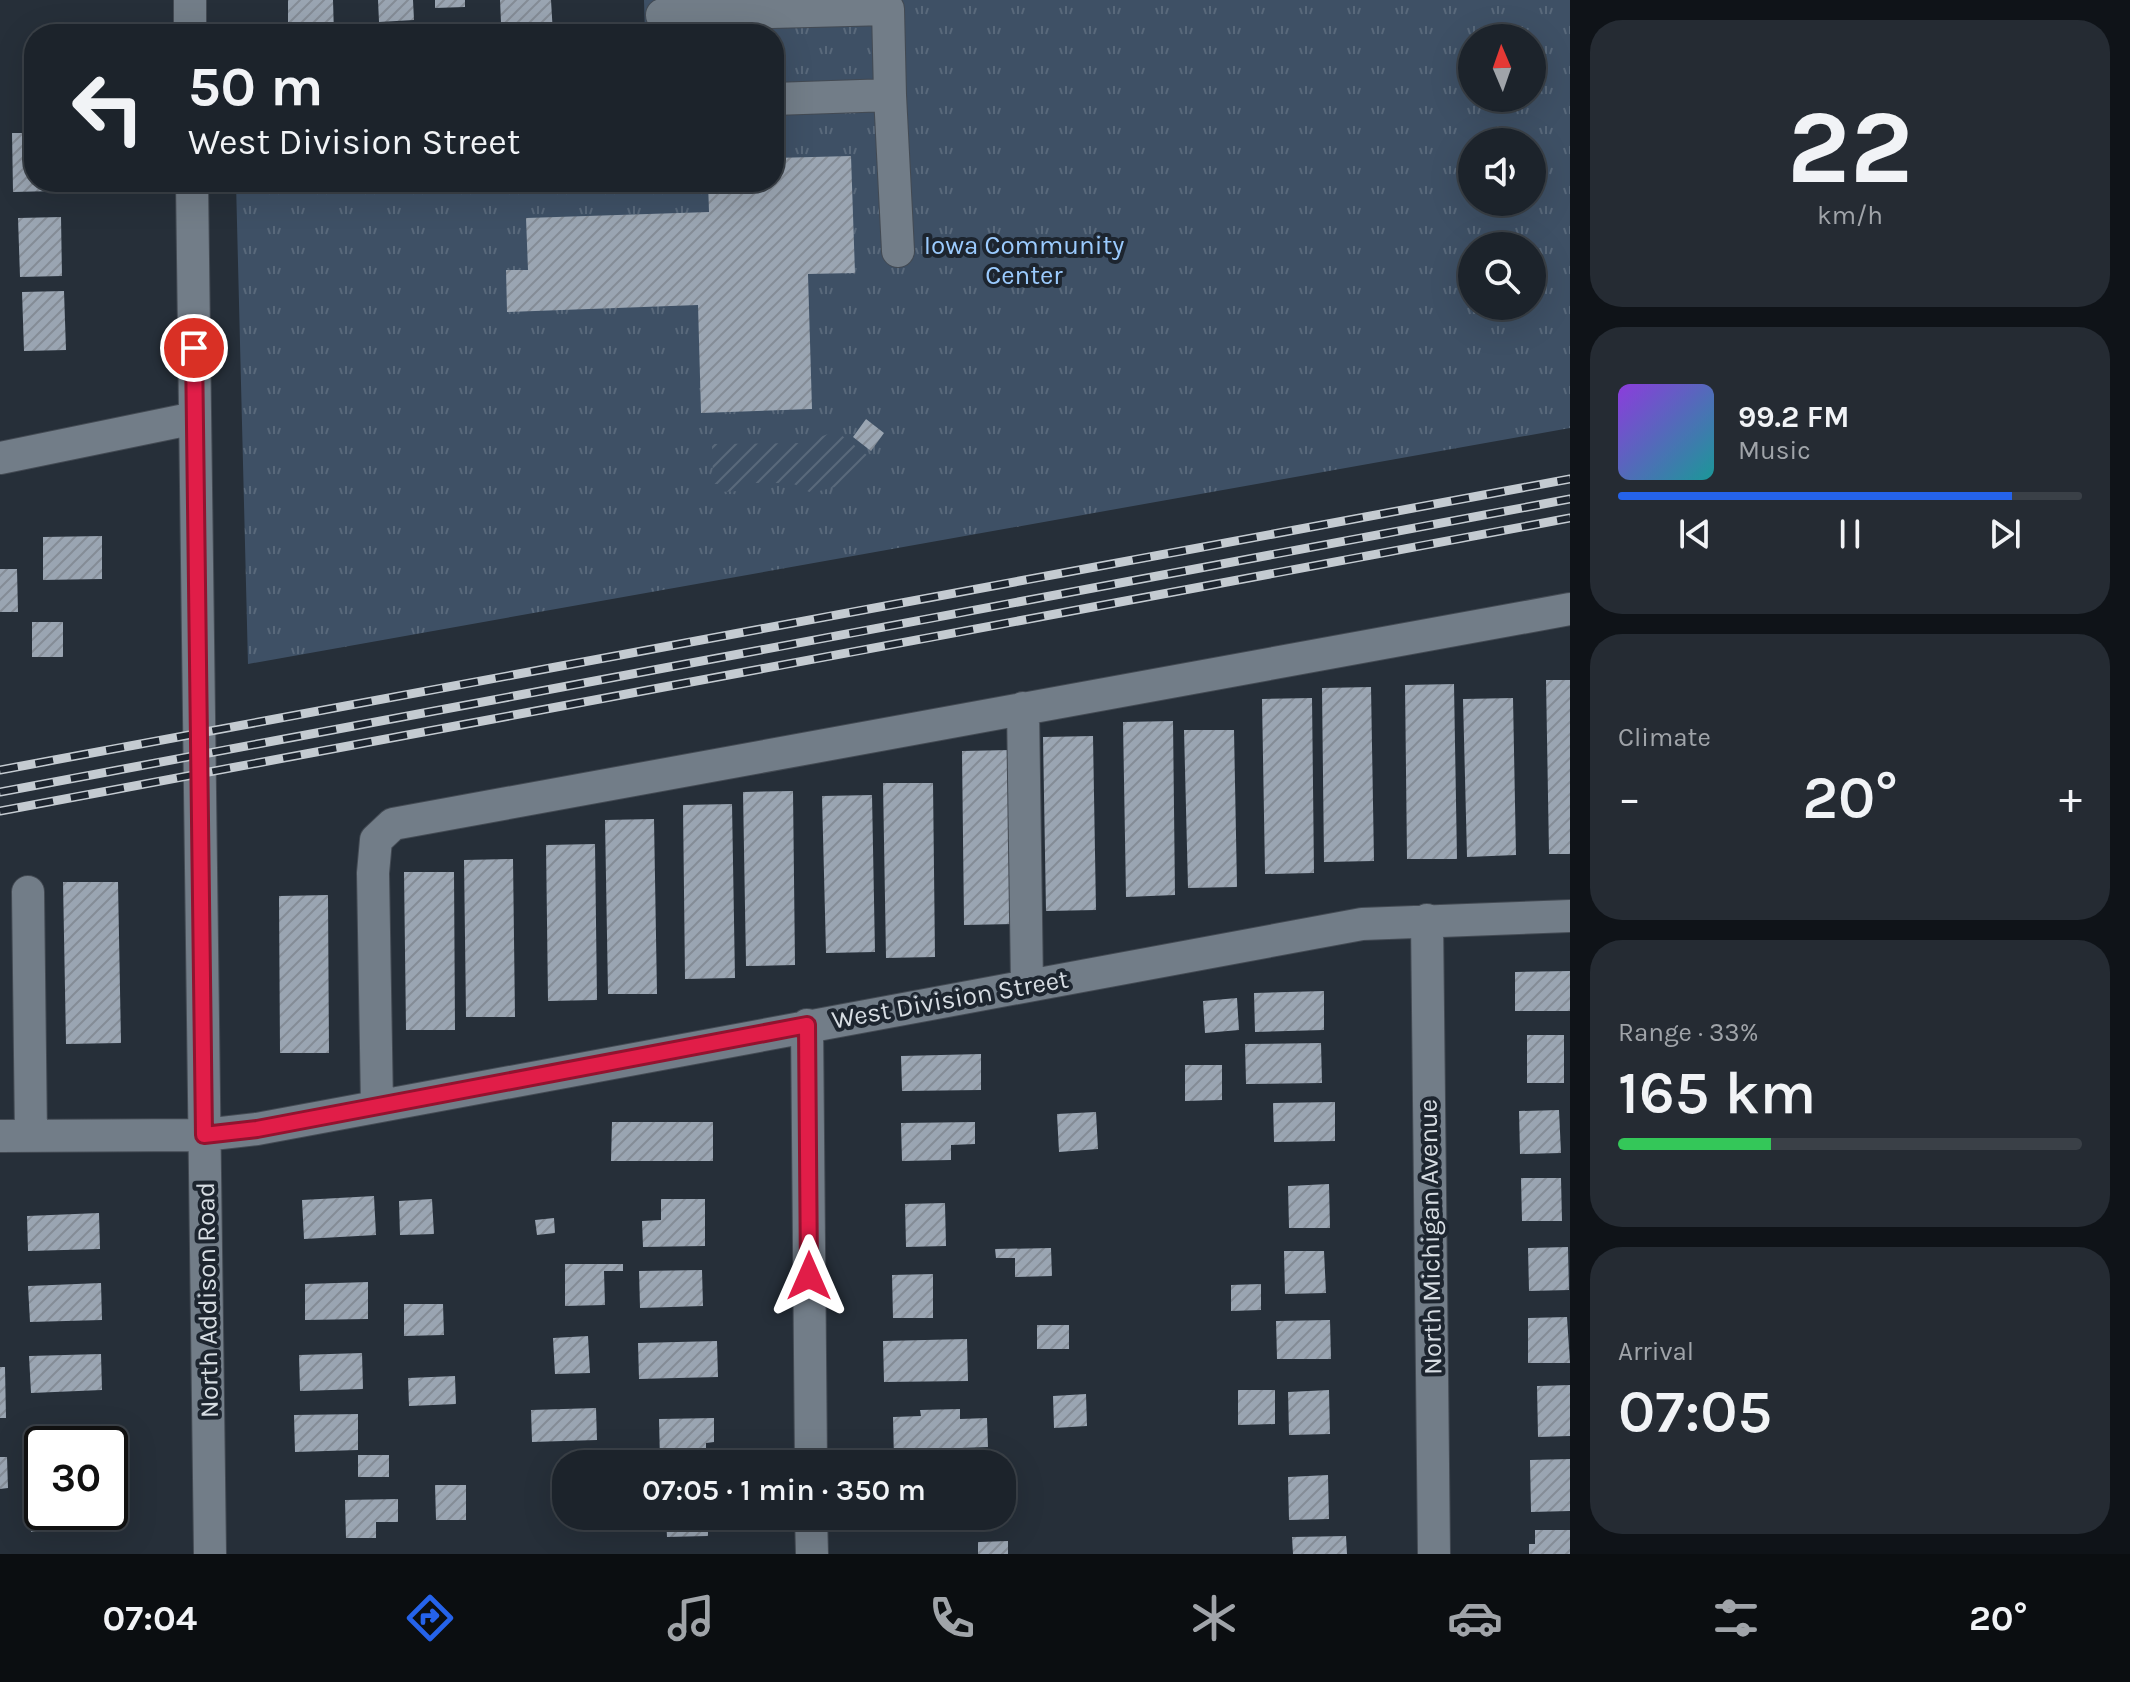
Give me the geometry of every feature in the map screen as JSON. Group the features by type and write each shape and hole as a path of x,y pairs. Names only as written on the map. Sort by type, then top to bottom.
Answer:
{"street":[{"path":"190,0 190,24"},
{"path":"662,16 888,9 898,251"},
{"path":"784,99 890,95"},
{"name":"North Addison Road","path":"192,192 210,1554"},
{"path":"0,458 195,418"},
{"path":"377,1106 373,873 376,840 393,824 1570,609"},
{"path":"1023,708 1027,985"},
{"path":"15,1136 28,892"},
{"name":"West Division Street","path":"15,1136 204,1135 377,1106 1362,924 1570,916"},
{"name":"North Michigan Avenue","path":"1427,920 1434,1554"},
{"path":"807,1025 811,1450"},
{"path":"811,1530 812,1554"}],"green space":[{"name":"Iowa Community Center","path":"644,0 1570,0 1570,428 248,664 236,192 784,192 784,24 645,24"},
{"path":"836,431 872,459 852,483 811,493 792,483 740,483 739,491 720,492 720,484 713,484 712,444 804,443"}],"building":[{"path":"288,0 333,0 334,24 288,24"},
{"path":"378,0 413,0 414,20 379,22"},
{"path":"435,0 465,0 465,7 435,8"},
{"path":"500,0 551,0 552,24 501,23"},
{"path":"12,133 24,133 24,192 13,192"},
{"path":"851,156 855,273 808,274 812,409 701,413 698,305 507,312 506,270 528,270 526,218 709,212 708,192 784,192 784,158"},
{"path":"61,217 62,276 20,277 18,218"},
{"path":"64,291 66,350 24,351 22,292"},
{"path":"866,419 884,433 871,451 853,437"},
{"path":"102,536 102,579 43,580 43,537"},
{"path":"0,569 17,569 18,612 0,612"},
{"path":"32,622 63,622 63,657 32,657"},
{"path":"1546,680 1570,680 1570,854 1549,854"},
{"path":"1454,684 1457,859 1407,859 1405,685"},
{"path":"1371,687 1374,861 1324,862 1322,688"},
{"path":"1312,698 1314,873 1265,874 1262,699"},
{"path":"1513,698 1516,855 1467,857 1463,699"},
{"path":"1173,721 1175,895 1126,897 1123,722"},
{"path":"1184,730 1234,730 1237,887 1188,888"},
{"path":"1093,736 1096,910 1046,911 1043,737"},
{"path":"1011,750 1014,924 964,925 962,751"},
{"path":"883,783 933,783 935,957 886,958"},
{"path":"793,791 795,965 746,966 743,792"},
{"path":"872,795 875,952 826,953 822,796"},
{"path":"732,804 735,978 685,979 683,805"},
{"path":"654,819 657,994 608,994 605,820"},
{"path":"595,844 597,1000 548,1001 546,845"},
{"path":"513,859 515,1017 466,1017 464,860"},
{"path":"404,872 454,872 455,1030 406,1030"},
{"path":"63,882 118,882 121,1043 66,1044"},
{"path":"328,895 329,1053 280,1053 279,896"},
{"path":"1570,971 1570,1011 1515,1011 1515,972"},
{"path":"1324,991 1324,1030 1255,1032 1254,993"},
{"path":"1237,998 1239,1030 1205,1033 1203,1001"},
{"path":"1527,1035 1564,1035 1564,1083 1527,1083"},
{"path":"1321,1043 1322,1083 1246,1084 1245,1044"},
{"path":"981,1054 981,1090 902,1091 901,1056"},
{"path":"1185,1065 1222,1065 1222,1100 1185,1101"},
{"path":"1335,1102 1335,1141 1274,1142 1273,1103"},
{"path":"1559,1110 1561,1153 1520,1154 1519,1111"},
{"path":"1096,1112 1098,1149 1059,1152 1057,1114"},
{"path":"612,1122 713,1122 713,1161 611,1161"},
{"path":"975,1122 975,1144 951,1145 951,1160 902,1161 901,1123"},
{"path":"1521,1178 1561,1178 1562,1221 1522,1221"},
{"path":"1329,1184 1330,1228 1289,1228 1288,1186"},
{"path":"374,1196 376,1235 304,1239 302,1200"},
{"path":"432,1199 434,1234 400,1235 399,1201"},
{"path":"661,1199 705,1199 705,1246 643,1247 642,1221 661,1220"},
{"path":"945,1203 946,1246 906,1247 905,1204"},
{"path":"99,1213 100,1249 28,1251 27,1216"},
{"path":"554,1218 555,1233 537,1235 535,1220"},
{"path":"1568,1247 1569,1290 1529,1291 1528,1248"},
{"path":"1051,1248 1052,1276 1015,1277 1015,1258 996,1258 995,1249"},
{"path":"1284,1251 1324,1251 1326,1293 1285,1294"},
{"path":"565,1264 623,1264 623,1271 604,1271 605,1305 565,1306"},
{"path":"702,1270 703,1306 640,1308 639,1271"},
{"path":"933,1274 933,1318 893,1318 892,1275"},
{"path":"368,1282 368,1319 305,1320 305,1284"},
{"path":"101,1283 102,1320 30,1322 28,1286"},
{"path":"1261,1284 1261,1310 1231,1311 1231,1285"},
{"path":"404,1304 443,1304 444,1335 404,1336"},
{"path":"1567,1317 1570,1363 1528,1363 1528,1318"},
{"path":"1330,1320 1331,1359 1277,1359 1276,1321"},
{"path":"1037,1325 1069,1325 1069,1349 1037,1349"},
{"path":"588,1336 590,1373 555,1374 553,1338"},
{"path":"967,1339 968,1381 884,1382 883,1341"},
{"path":"717,1341 718,1377 639,1379 638,1343"},
{"path":"362,1353 363,1389 300,1391 299,1355"},
{"path":"101,1354 102,1390 31,1393 29,1356"},
{"path":"0,1367 5,1367 6,1418 0,1418"},
{"path":"455,1376 456,1404 409,1406 408,1378"},
{"path":"1570,1385 1570,1436 1538,1437 1537,1386"},
{"path":"1238,1390 1275,1390 1275,1424 1238,1425"},
{"path":"1329,1390 1330,1434 1289,1435 1288,1392"},
{"path":"1086,1394 1087,1426 1054,1428 1053,1396"},
{"path":"596,1408 597,1440 532,1442 531,1410"},
{"path":"960,1409 960,1419 987,1418 988,1447 894,1450 893,1417 921,1416 920,1410"},
{"path":"358,1414 358,1450 295,1452 294,1415"},
{"path":"714,1418 714,1442 706,1443 706,1450 660,1450 659,1419"},
{"path":"358,1455 389,1455 389,1477 358,1477"},
{"path":"0,1457 7,1457 8,1488 0,1489"},
{"path":"1570,1459 1570,1511 1531,1512 1530,1460"},
{"path":"1328,1475 1329,1519 1289,1520 1288,1477"},
{"path":"435,1485 466,1485 466,1520 436,1520"},
{"path":"398,1499 398,1522 376,1522 376,1538 346,1538 345,1500"},
{"path":"31,1530 79,1530 31,1532"},
{"path":"667,1530 708,1530 708,1536 667,1537"},
{"path":"1535,1530 1570,1530 1570,1554 1529,1554 1529,1544 1535,1544"},
{"path":"1346,1536 1347,1554 1293,1554 1292,1537"},
{"path":"1008,1541 1008,1554 978,1554 978,1542"}],"railway":[{"path":"0,770 1570,479"},
{"path":"0,792 1570,499"},
{"path":"0,811 1570,518"}],"route":[{"path":"194,348 204,1135 257,1129 807,1025 809,1276"}]}
